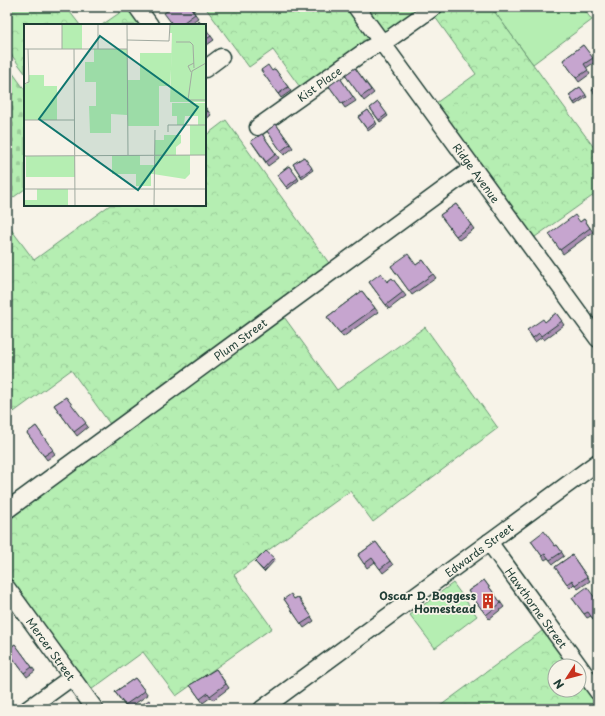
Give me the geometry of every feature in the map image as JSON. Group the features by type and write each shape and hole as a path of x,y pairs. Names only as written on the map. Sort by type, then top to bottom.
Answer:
{"street":[{"path":"137,7 149,24"},
{"name":"Ridge Avenue","path":"356,7 598,339"},
{"name":"Kist Place","path":"258,127 368,49 392,37 434,7"},
{"path":"206,68 221,57"},
{"name":"Plum Street","path":"7,510 473,168"},
{"name":"Edwards Street","path":"262,709 598,462"},
{"name":"Hawthorne Street","path":"489,542 598,692"},
{"name":"Mercer Street","path":"7,588 95,709"},
{"path":"28,709 72,677"}],"green space":[{"path":"7,7 66,7 79,24 24,24 24,72 7,49"},
{"path":"128,7 137,7 149,24 103,24"},
{"path":"205,7 491,7 598,153 598,192 528,242 429,108 476,74 430,10 305,94 273,50 249,67"},
{"path":"491,7 582,7 592,20 533,64"},
{"path":"7,65 24,89 24,190 7,202"},
{"path":"226,120 334,270 279,310 337,390 425,327 498,428 373,522 350,491 234,575 272,628 176,696 143,652 84,695 7,588 7,510 115,431 71,370 7,417 7,224 34,260 109,206 206,206 206,135"},
{"path":"453,583 477,616 435,648 410,615"},
{"path":"550,625 574,658 547,658 547,698 587,698 587,677 598,692 598,709 436,709"}],"building":[{"path":"173,7 190,7 195,14 181,24 172,24 164,13"},
{"path":"206,29 211,36 206,39"},
{"path":"583,45 593,58 584,64 588,70 576,78 563,60"},
{"path":"268,65 272,71 275,69 288,87 278,94 261,70"},
{"path":"355,68 371,90 361,97 345,75"},
{"path":"340,78 353,97 342,104 329,86"},
{"path":"598,86 598,98 592,90"},
{"path":"580,87 586,95 574,103 569,95"},
{"path":"378,102 387,114 379,120 370,108"},
{"path":"368,110 376,122 367,129 358,117"},
{"path":"276,124 290,144 281,151 267,131"},
{"path":"598,125 598,134 594,128"},
{"path":"262,134 276,154 266,162 251,141"},
{"path":"304,157 312,168 301,176 293,164"},
{"path":"289,166 298,178 286,187 277,175"},
{"path":"456,204 471,225 456,236 440,215"},
{"path":"575,215 580,222 584,219 590,228 560,250 549,234"},
{"path":"408,254 416,265 423,260 433,274 409,291 391,266"},
{"path":"381,273 387,282 392,278 403,292 386,305 369,282"},
{"path":"362,291 375,308 340,333 327,317"},
{"path":"556,313 562,321 541,336 539,333 533,338 527,330 543,319 545,322"},
{"path":"66,397 86,423 74,432 54,405"},
{"path":"36,426 53,450 44,456 27,433"},
{"path":"544,531 555,546 557,545 562,552 550,560 545,554 542,556 531,541"},
{"path":"376,542 390,561 380,569 372,558 364,564 358,555"},
{"path":"266,551 274,558 263,570 255,562"},
{"path":"572,555 587,577 575,585 572,580 567,584 555,567"},
{"name":"Oscar D. Boggess Homestead","path":"484,580 501,603 486,615 468,591"},
{"path":"587,587 598,602 598,615 593,619 588,612 584,614 572,598"},
{"path":"291,594 294,599 298,597 312,617 301,624 284,599"},
{"path":"15,644 32,667 24,673 7,650"},
{"path":"216,669 226,684 210,696 208,693 200,699 190,685"},
{"path":"135,678 145,691 125,705 115,692"},
{"path":"149,700 155,709 136,709"},
{"path":"305,705 308,709 300,709"}],"place":[{"name":"Oscar D. Boggess Homestead","path":"488,601"}]}
